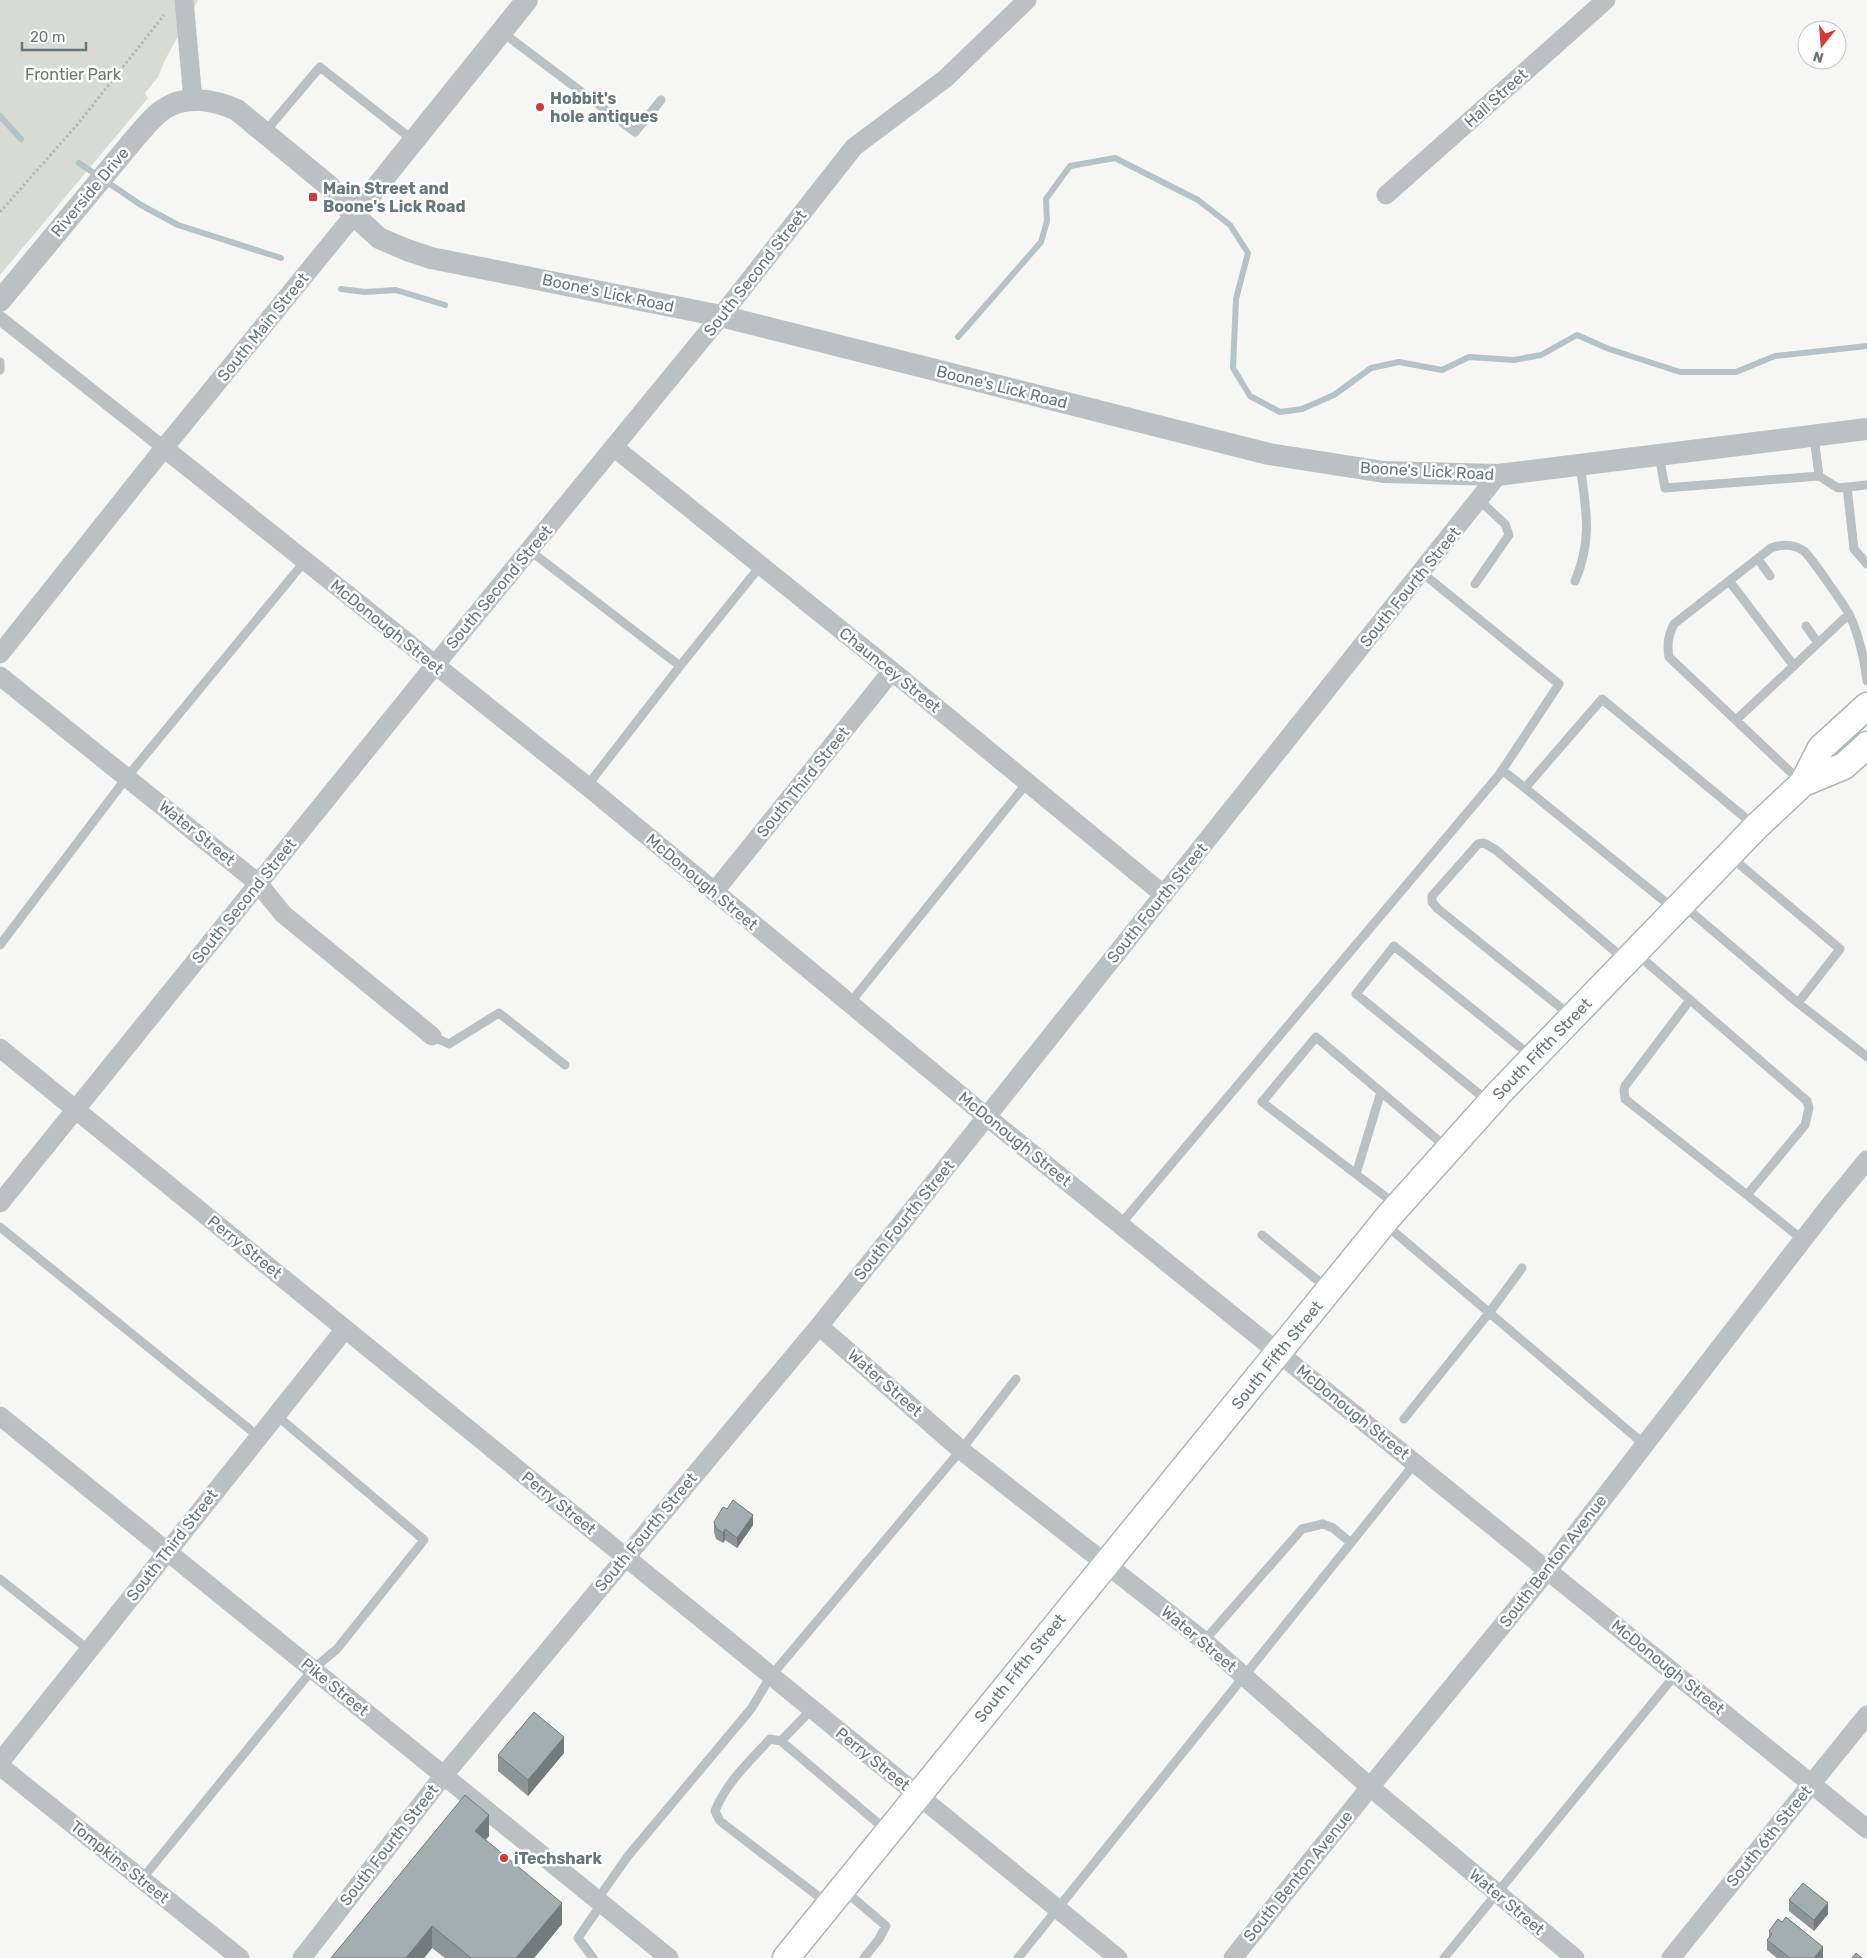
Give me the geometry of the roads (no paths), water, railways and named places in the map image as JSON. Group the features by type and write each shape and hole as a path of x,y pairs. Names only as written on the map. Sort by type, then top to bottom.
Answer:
{"main road":[{"name":"South Fifth Street","path":"1803,783 1821,748 1866,704"},
{"name":"South Fifth Street","path":"786,1958 1390,1214 1490,1102 1756,826 1803,783 1844,766 1867,745"}],"street":[{"name":"South Main Street","path":"0,654 164,448 414,142 527,0"},
{"name":"South Second Street","path":"0,1203 434,664 615,448 854,147 946,78 1027,0"},
{"name":"Hall Street","path":"1386,195 1606,0"},
{"path":"177,4 193,100"},
{"name":"Boone's Lick Road","path":"193,100 225,105 237,110 329,186 354,215 379,238 431,258 721,316 1269,454 1384,472 1498,475 1867,429"},
{"name":"Riverside Drive","path":"0,301 136,137 166,108 193,100"},
{"path":"0,318 164,448"},
{"name":"McDonough Street","path":"164,448 587,786 986,1117 1867,1829"},
{"name":"Chauncey Street","path":"615,448 892,671 1164,895"},
{"name":"South Fourth Street","path":"302,1958 444,1775 819,1326 1498,475"},
{"name":"South Third Street","path":"714,892 892,671"},
{"name":"Water Street","path":"0,676 258,883 283,914 432,1036"},
{"name":"Perry Street","path":"0,1048 1118,1958"},
{"name":"South Benton Avenue","path":"1233,1958 1548,1570 1867,1160"},
{"name":"Water Street","path":"819,1326 961,1450 1204,1641 1370,1787 1575,1958"},
{"name":"South Third Street","path":"0,1764 344,1329"},
{"name":"Pike Street","path":"0,1416 669,1958"},
{"name":"South 6th Street","path":"1671,1958 1867,1715"},
{"name":"Tompkins Street","path":"0,1764 240,1958"}],"lane":[{"path":"502,31 635,132 661,100"},
{"path":"264,133 320,66 414,142"},
{"path":"0,362 0,370"},
{"path":"1814,435 1819,476"},
{"path":"1659,455 1666,488 1819,476 1838,488 1867,485"},
{"path":"1575,581 1583,562 1588,523 1580,465"},
{"path":"1847,487 1854,549 1867,564"},
{"path":"1475,584 1509,535 1505,524 1479,500"},
{"path":"1803,783 1669,657 1667,647 1669,634 1674,624 1771,548 1780,545 1790,546 1805,552 1849,614 1867,681"},
{"path":"529,550 680,666"},
{"path":"1758,559 1770,576"},
{"path":"0,945 126,777 305,561"},
{"path":"587,786 761,566"},
{"path":"1120,1225 1502,770 1559,684 1421,572"},
{"path":"1730,582 1794,666"},
{"path":"1736,720 1849,614"},
{"path":"1806,626 1818,643"},
{"path":"1857,638 1867,642"},
{"path":"1525,788 1602,699 1756,826"},
{"path":"1502,770 1867,1057"},
{"path":"850,1003 1027,783"},
{"path":"1572,1017 1438,909 1432,902 1432,896 1478,844 1484,843 1496,850 1630,956 1690,1000 1807,1101 1808,1108 1805,1125 1747,1195"},
{"path":"1729,855 1840,950 1798,1003"},
{"path":"1490,1102 1356,994 1394,946 1533,1057"},
{"path":"1690,1000 1625,1086 1624,1095 1629,1102 1803,1240"},
{"path":"432,1036 449,1044 499,1013 565,1065"},
{"path":"1448,1149 1316,1037 1262,1102 1356,1174 1390,1214 1489,1313 1644,1445"},
{"path":"1356,1174 1381,1092"},
{"path":"0,1227 259,1437"},
{"path":"1262,1235 1329,1290"},
{"path":"1404,1419 1489,1313 1522,1268"},
{"path":"593,1958 578,1938 628,1856 751,1709 772,1676 961,1450 1016,1380"},
{"path":"142,1879 313,1669 337,1649 424,1540 276,1415"},
{"path":"1018,1958 1416,1463"},
{"path":"1204,1641 1302,1529 1323,1524 1333,1528 1351,1544"},
{"path":"0,1579 89,1650"},
{"path":"1444,1958 1676,1674"},
{"path":"781,1741 812,1709"},
{"path":"864,1958 879,1940 886,1926 836,1897 720,1821 715,1811 720,1798 743,1767 770,1739 781,1741 888,1832"}],"waterway":[{"path":"0,116 21,139"},
{"path":"958,337 1041,242 1047,221 1046,199 1070,166 1115,158 1198,200 1230,225 1248,253 1236,299 1233,368 1250,396 1280,412 1302,409 1334,395 1371,368 1399,362 1442,370 1469,357 1514,360 1541,355 1577,335 1609,349 1680,372 1736,372 1775,356 1867,346"},
{"path":"79,163 141,205 178,225 281,258"},
{"path":"341,289 365,292 396,290 445,305"}],"place":[{"name":"Hobbit's hole antiques","path":"540,107"},
{"name":"Main Street and Boone's Lick Road","path":"313,197"},
{"name":"iTechshark","path":"504,1858"}],"park label":[{"name":"Frontier Park","path":"73,74"}]}
